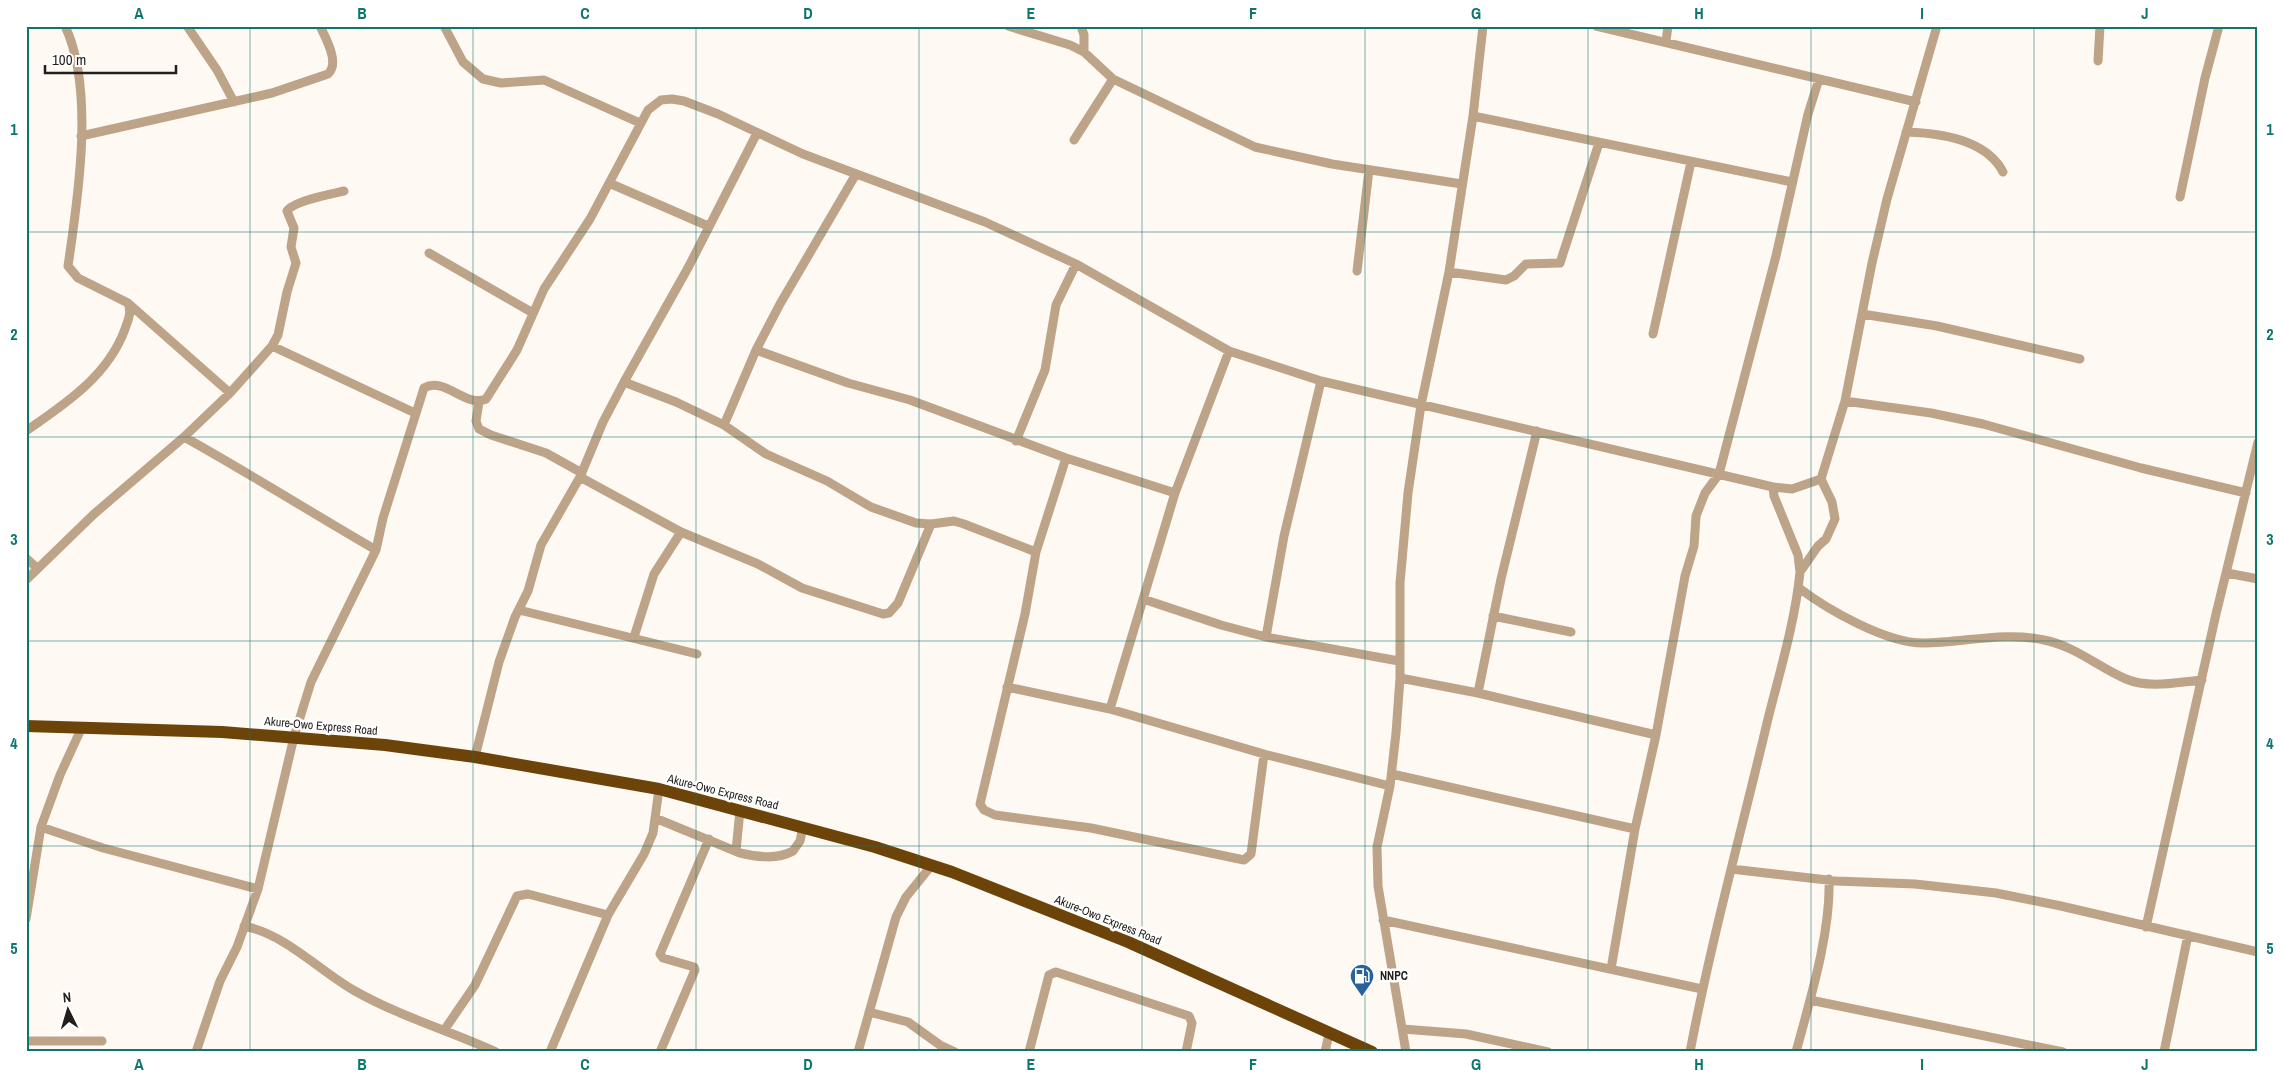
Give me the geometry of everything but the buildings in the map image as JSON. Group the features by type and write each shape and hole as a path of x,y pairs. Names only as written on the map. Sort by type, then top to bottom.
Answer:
{"highway":[{"name":"Akure-Owo Express Road","path":"26,726 190,730 376,744 475,757 659,790 875,847 998,890 1128,942 1372,1052"}],"street":[{"path":"65,26 74,48 79,72 81,136 78,197 68,266 78,278 128,304 230,393"},
{"path":"187,26 217,70 234,102"},
{"path":"81,136 234,102 301,85 328,74 334,65 320,26"},
{"path":"444,26 462,62 483,79 500,83 544,80 640,123"},
{"path":"1008,26 1070,45 1084,52 1113,79 1256,147 1369,170 1462,184"},
{"path":"1406,1052 1383,920 1376,867 1377,847 1392,774 1400,678 1400,583 1406,513 1420,405 1449,272 1473,116 1483,26"},
{"path":"1596,26 1916,102"},
{"path":"1666,42 1668,26"},
{"path":"1800,572 1818,546 1826,539 1835,519 1832,502 1821,480 1845,401 1874,254 1906,132 1937,26"},
{"path":"2098,62 2100,26"},
{"path":"2180,197 2202,88 2218,26"},
{"path":"1084,29 1084,52"},
{"path":"1074,140 1113,79"},
{"path":"1611,970 1635,829 1656,735 1685,576 1694,546 1696,516 1705,493 1720,474 1765,300 1808,114 1819,79"},
{"path":"196,1052 220,981 233,956 258,889 294,737 311,682 376,550 383,518 424,388 437,384 479,402 486,399 517,350 544,290 590,219 640,123 654,104 661,100 672,99 709,110 803,154 985,222 1076,264 1229,351 1321,381 1773,487 1792,489 1821,480"},
{"path":"1473,116 1792,182"},
{"path":"1906,132 1934,133 1972,144 1997,160 2003,172"},
{"path":"475,757 499,662 528,591 544,539 581,475 603,422 689,266 757,133"},
{"path":"1449,272 1506,280 1514,276 1526,264 1560,263 1599,143"},
{"path":"1653,334 1691,162"},
{"path":"1357,271 1369,170"},
{"path":"724,425 756,350 780,304 856,174"},
{"path":"609,183 708,226"},
{"path":"26,580 94,514 184,437 230,393 272,346 278,335 287,292 296,263 292,247 294,228 287,211 298,204 344,191"},
{"path":"429,253 533,313"},
{"path":"1016,441 1045,370 1056,306 1076,264"},
{"path":"26,431 70,401 90,383 108,361 122,339 130,315 128,304"},
{"path":"1862,314 1954,330 2080,359"},
{"path":"272,346 415,413"},
{"path":"756,350 848,383 910,400 1016,441 1175,493"},
{"path":"1110,710 1175,493 1229,351"},
{"path":"1266,637 1284,536 1321,381"},
{"path":"624,382 676,402 724,425 766,454 827,481 871,507 916,523 947,522 964,524 1036,552"},
{"path":"1845,401 1931,413 1983,424 2141,468 2246,493"},
{"path":"479,402 476,421 479,429 491,435 546,453 681,532 758,564 810,591 883,614 889,613 898,603 931,524"},
{"path":"1478,693 1493,616 1537,431"},
{"path":"184,437 252,474 310,512 376,550"},
{"path":"2146,927 2258,442"},
{"path":"1066,458 1036,552 1025,614 980,796 980,804 984,810 995,815 1091,828 1244,860 1251,854 1264,754"},
{"path":"1690,1052 1702,989 1799,588 1798,555 1774,496 1773,487"},
{"path":"634,637 654,574 681,532"},
{"path":"26,558 37,568"},
{"path":"2227,574 2258,580"},
{"path":"1799,588 1819,603 1875,631 1902,639 1922,643 1978,637 2044,640 2069,647 2127,679 2159,684 2202,680"},
{"path":"1143,599 1221,626 1266,637 1399,661"},
{"path":"519,610 697,654"},
{"path":"1493,616 1571,632"},
{"path":"1400,678 1478,693 1656,735"},
{"path":"1007,687 1110,710 1264,754 1390,786"},
{"path":"26,919 41,828 60,775 82,727"},
{"path":"1392,774 1635,829"},
{"path":"550,1052 608,916 644,854 653,833 659,790"},
{"path":"736,851 740,810"},
{"path":"655,818 754,857 789,853 797,846 803,827"},
{"path":"41,828 103,848 258,889"},
{"path":"660,1052 696,970 694,967 662,958 660,954 709,840"},
{"path":"858,1052 899,908 930,866"},
{"path":"1731,869 1829,879 1915,884 1996,893 2061,906 2258,952"},
{"path":"1796,1052 1810,1000 1830,901 1829,879"},
{"path":"445,1029 475,985 517,896 528,894 608,916"},
{"path":"250,911 262,930"},
{"path":"1383,920 1702,989"},
{"path":"244,926 262,930 294,948 355,991 386,1007 445,1029 496,1052"},
{"path":"2164,1052 2188,935"},
{"path":"1029,1052 1049,975 1056,972 1189,1016 1192,1023 1186,1052"},
{"path":"1810,1000 2062,1052"},
{"path":"869,1012 908,1022 940,1045 955,1052"},
{"path":"1403,1029 1466,1034 1548,1052"},
{"path":"1325,1052 1329,1034"},
{"path":"26,1041 102,1041"}],"place":[{"name":"NNPC","path":"1362,997"}]}
